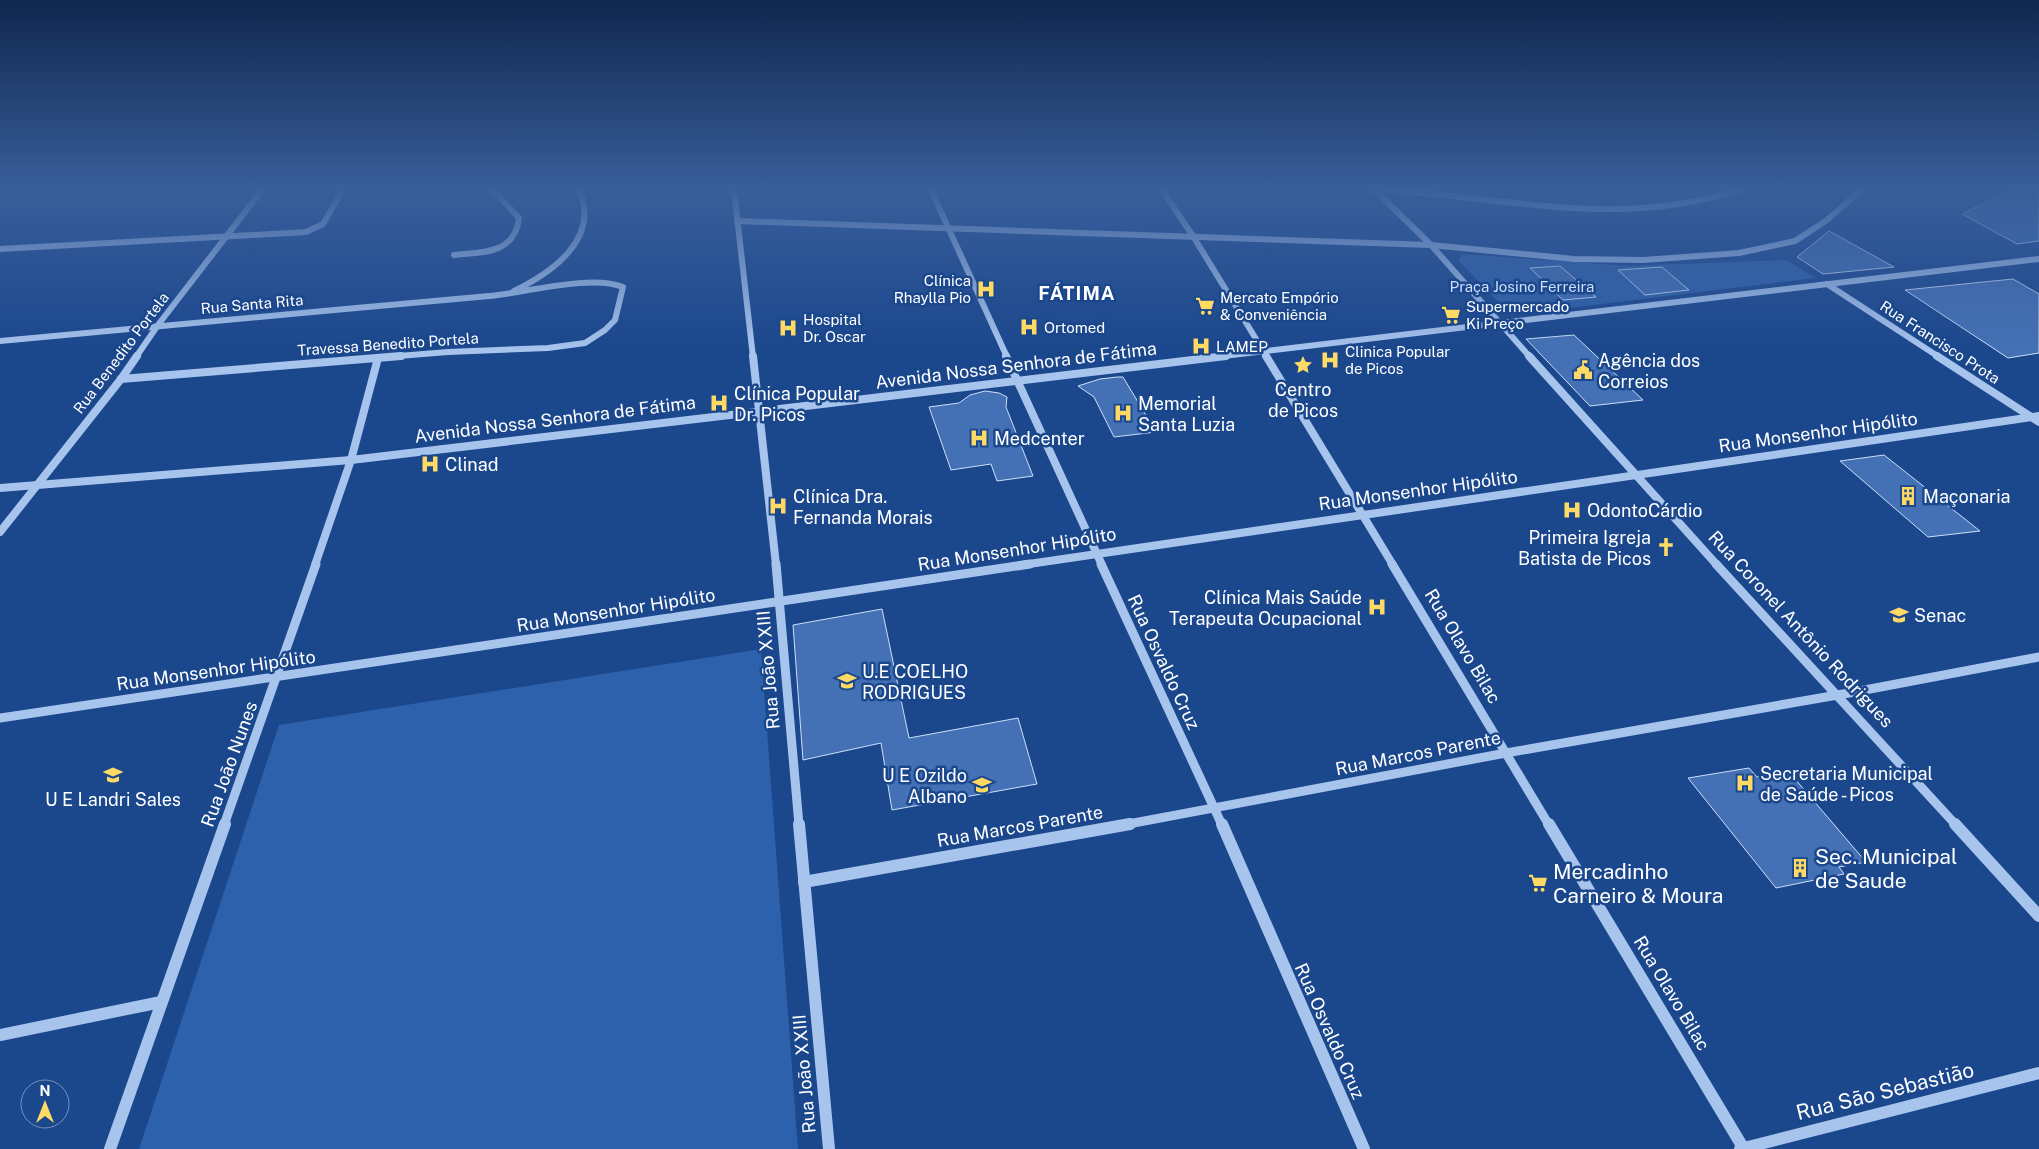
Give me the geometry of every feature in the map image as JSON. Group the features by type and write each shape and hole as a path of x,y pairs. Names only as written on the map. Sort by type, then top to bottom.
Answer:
{"street":[{"path":"0,250 103,244"},
{"name":"Rua Benedito Portela","path":"0,532 121,379 158,325 219,244"},
{"path":"454,255 496,250 509,244"},
{"name":"Rua Santa Rita","path":"507,295 542,277 556,267 574,244"},
{"name":"Rua João XXIII","path":"740,244 780,602 829,1149"},
{"name":"Rua Osvaldo Cruz","path":"956,244 1017,382 1215,809 1364,1149"},
{"name":"Rua Olavo Bilac","path":"1198,244 1743,1149"},
{"path":"1374,244 1431,246 1574,259 1610,260 1681,259 1739,253 1786,244"},
{"name":"Rua Coronel Antônio Rodrigues","path":"1429,244 1635,476 2039,916"},
{"path":"1499,323 2039,259"},
{"name":"Rua Santa Rita","path":"0,341 158,325 507,295 589,283 615,283 623,286"},
{"name":"Rua Francisco Prota","path":"1827,284 2035,416 2039,422"},
{"name":"Travessa Benedito Portela","path":"121,379 448,352 548,348 585,343 605,330 615,320 623,286"},
{"name":"Avenida Nossa Senhora de Fátima","path":"0,488 351,460 1499,323"},
{"name":"Rua João Nunes","path":"110,1149 277,678 351,460 378,358"},
{"name":"Rua Monsenhor Hipólito","path":"0,718 1362,514 1635,476 2035,416"},
{"name":"Rua Marcos Parente","path":"804,882 1215,809 1506,753 2039,658"},
{"path":"0,1036 161,1002"},
{"name":"Rua São Sebastião","path":"1743,1149 2039,1073"}],"green space":[{"name":"Praça Josino Ferreira","path":"1462,254 1628,266 1786,260 1816,278 1511,315 1459,261"},
{"path":"761,649 798,1149 139,1149 279,725"}],"building":[{"path":"1813,244 1852,244 1894,267 1823,274 1797,257"},
{"path":"1560,266 1596,297 1563,300 1530,268"},
{"path":"1662,267 1689,290 1645,295 1618,270"},
{"path":"2013,279 2039,294 2039,353 2008,358 1905,290"},
{"name":"Agência dos Correios","path":"1574,335 1643,400 1590,406 1526,339"},
{"name":"Memorial Santa Luzia","path":"1123,377 1156,432 1114,437 1094,397 1078,386 1100,379"},
{"name":"Medcenter","path":"985,391 999,393 1007,397 1006,407 1033,476 997,481 991,464 951,470 929,407 959,403 970,395"},
{"name":"Maçonaria","path":"1884,455 1980,531 1928,537 1840,461"},
{"path":"882,609 909,738 1018,718 1037,784 892,810 881,743 803,760 793,625"},
{"path":"1749,768 1757,777 1789,772 1866,862 1839,867 1844,874 1776,888 1688,778"}],"place":[{"name":"Clínica Rhaylla Pio","path":"986,289"},
{"name":"Mercato Empório & Conveniência","path":"1205,306"},
{"name":"Supermercado Ki Preço","path":"1451,315"},
{"name":"Ortomed","path":"1029,327"},
{"name":"Hospital Dr. Oscar","path":"788,328"},
{"name":"LAMEP","path":"1201,346"},
{"name":"Clinica Popular de Picos","path":"1330,360"},
{"name":"Centro de Picos","path":"1303,365"},
{"name":"Agência dos Correios","path":"1583,370"},
{"name":"Clínica Popular Dr. Picos","path":"719,403"},
{"name":"Memorial Santa Luzia","path":"1123,413"},
{"name":"Medcenter","path":"979,438"},
{"name":"Clinad","path":"430,464"},
{"name":"Maçonaria","path":"1908,496"},
{"name":"Clínica Dra. Fernanda Morais","path":"778,506"},
{"name":"OdontoCárdio","path":"1572,510"},
{"name":"Primeira Igreja Batista de Picos","path":"1666,547"},
{"name":"Clínica Mais Saúde Terapeuta Ocupacional","path":"1377,607"},
{"name":"Senac","path":"1899,615"},
{"name":"U.E COELHO RODRIGUES","path":"847,681"},
{"name":"U E Landri Sales","path":"113,775"},
{"name":"Secretaria Municipal de Saúde - Picos","path":"1745,783"},
{"name":"U E Ozildo Albano","path":"982,785"},
{"name":"Sec. Municipal de Saude","path":"1800,868"},
{"name":"Mercadinho Carneiro & Moura","path":"1538,883"}],"district":[{"name":"FÁTIMA","path":"1077,293"}]}
